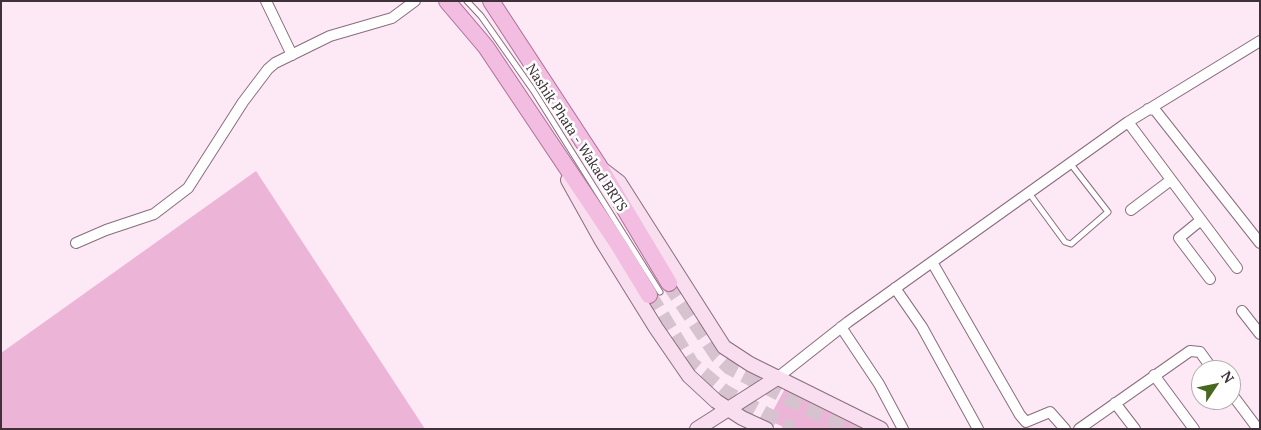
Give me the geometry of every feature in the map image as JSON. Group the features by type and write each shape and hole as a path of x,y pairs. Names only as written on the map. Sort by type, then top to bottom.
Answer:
{"main road":[{"path":"447,1 486,47 560,157 660,290"},
{"path":"491,1 599,166 660,290"},
{"path":"560,157 582,207 656,328 689,376 716,400 766,429"},
{"path":"599,166 620,182 724,347 776,378 881,429"},
{"path":"700,428 731,410 776,378"}],"street":[{"path":"266,1 292,55"},
{"path":"76,243 106,230 154,214 188,188 243,102 268,69 330,36 384,22 415,1"},
{"path":"776,378 841,327 1128,122 1260,42"},
{"path":"1148,109 1155,110 1260,242"},
{"path":"1128,122 1237,268"},
{"path":"1131,210 1171,180"},
{"path":"1200,220 1178,238 1210,279"},
{"path":"932,262 1020,415 1026,422 1050,412 1065,429"},
{"path":"895,288 927,336 978,429"},
{"path":"1242,311 1260,334"},
{"path":"841,327 879,384 903,429"},
{"path":"1079,429 1186,352 1196,350 1205,360"},
{"path":"1154,375 1194,429"},
{"path":"1115,403 1135,429"},
{"path":"1241,406 1258,429"},
{"path":"731,410 742,429"}],"lane":[{"name":"Nashik Phata - Wakad BRTS","path":"467,1 481,16 533,90 660,290"},
{"path":"1029,193 1065,242 1071,244 1108,212 1070,163"}],"shaded area":[{"path":"256,171 425,429 1,429 1,353"},
{"path":"788,383 876,429 788,429 768,420"}],"tunnel":[{"path":"669,283 718,356 730,367 802,405 855,429"},
{"path":"649,295 691,364 724,392 792,429"}]}
